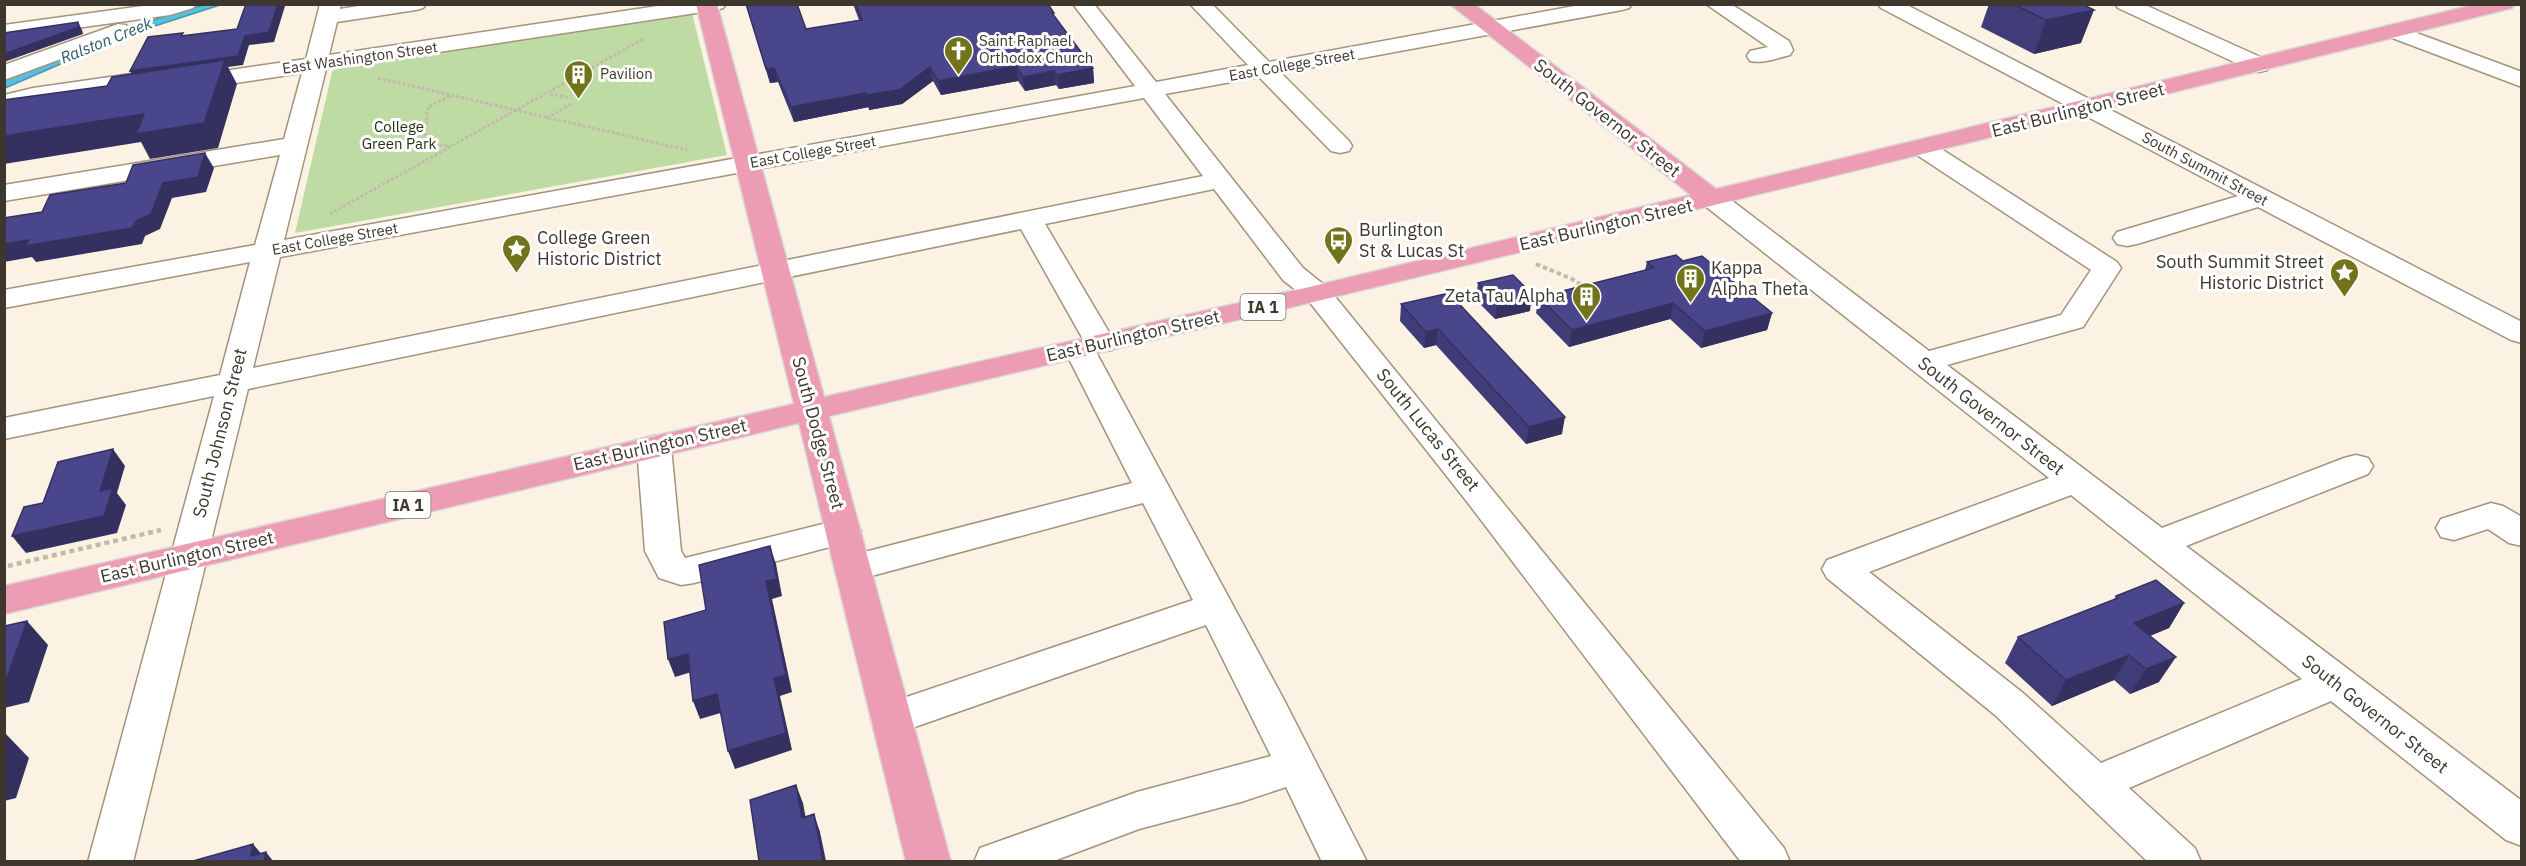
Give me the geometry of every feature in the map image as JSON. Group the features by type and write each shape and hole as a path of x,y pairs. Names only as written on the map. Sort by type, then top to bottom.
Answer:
{"main road":[{"name":"South Governor Street","path":"1460,4 1713,200"},
{"name":"East Burlington Street","path":"4,600 1713,200 2505,4"},
{"name":"South Dodge Street","path":"709,5 746,164 929,861"}],"street":[{"path":"329,11 416,4"},
{"name":"East Washington Street","path":"4,110 658,4"},
{"name":"South Lucas Street","path":"1083,4 1293,274 1318,294 1480,495 1768,861"},
{"path":"1200,4 1340,146"},
{"name":"East College Street","path":"4,299 1622,4"},
{"path":"1716,4 1781,46 1782,50 1758,56"},
{"name":"South Summit Street","path":"1888,4 2522,334"},
{"path":"2125,4 2259,65"},
{"name":"East Washington Street","path":"4,102 33,95 709,5"},
{"path":"4,32 178,7"},
{"path":"4,73 178,7"},
{"name":"South Johnson Street","path":"110,861 329,11"},
{"path":"2395,31 2522,80"},
{"path":"4,193 294,145"},
{"path":"1922,362 2072,321 2107,268 1923,148"},
{"path":"4,429 1220,180"},
{"path":"2127,238 2261,198"},
{"name":"South Governor Street","path":"1713,200 2522,827"},
{"path":"1029,219 1090,346 1153,489 1216,607 1345,861"},
{"path":"2488,316 2522,305"},
{"path":"654,447 663,551 672,570 693,570 843,531"},
{"path":"2156,544 2356,466"},
{"path":"2075,481 1840,569 2009,704 2179,861"},
{"path":"853,568 1153,489"},
{"path":"2454,528 2490,515 2522,534"},
{"path":"892,719 1216,607"},
{"path":"2095,784 2335,682"},
{"path":"996,861 1137,811 1241,784 1298,766"}],"path":[{"path":"321,219 517,112 652,33"},
{"path":"376,78 694,152"},
{"path":"549,93 570,98"},
{"path":"450,96 428,107 424,141 452,148"},
{"path":"547,118 571,104"},
{"path":"1535,264 1572,279 1588,290"}],"green space":[{"name":"College Green Park","path":"692,13 727,155 295,233 333,68"}],"water":[{"name":"Ralston Creek","path":"204,5 220,5 130,34 5,88 5,80 156,19"}],"building":[{"path":"246,4 278,4 269,32 245,36 238,56 130,71 148,37 183,33 181,36 237,29"},
{"path":"746,4 797,4 806,29 862,20 856,4 1048,4 1054,13 1052,13 1093,68 1057,75 1054,71 1023,77 1016,66 938,81 930,67 899,90 866,95 866,93 791,107 774,68 766,69"},
{"path":"2013,4 2082,4 2094,10 2046,20"},
{"path":"78,22 79,27 4,54 4,33"},
{"path":"225,60 204,123 136,134 144,114 4,136 4,100 107,86 112,77"},
{"path":"205,153 198,177 163,183 151,214 136,221 132,228 25,246 29,240 4,244 4,218 42,212 50,195 126,183 133,165"},
{"path":"1676,255 1683,261 1702,256 1772,313 1705,331 1673,303 1572,330 1539,297 1654,268 1647,262"},
{"path":"1513,275 1532,294 1497,303 1478,283"},
{"path":"1449,293 1565,417 1529,427 1438,329 1426,332 1401,304"},
{"path":"113,449 100,491 113,488 104,516 12,536 24,507 43,503 58,462"},
{"path":"770,546 777,579 766,581 786,675 774,678 786,733 728,751 717,694 693,701 688,654 668,659 664,622 706,610 699,565"},
{"path":"2156,580 2184,603 2134,623 2176,657 2146,669 2129,655 2066,680 2018,637 2118,598 2116,596"},
{"path":"27,621 7,678 4,678 4,626"},
{"path":"796,785 802,818 814,814 823,861 759,861 750,800"},
{"path":"253,844 251,856 266,852 264,861 193,861"}],"place":[{"name":"Saint Raphael Orthodox Church","path":"958,76"},
{"name":"Pavilion","path":"579,100"},
{"name":"Burlington St & Lucas St","path":"1338,266"},
{"name":"College Green Historic District","path":"516,274"},
{"name":"South Summit Street Historic District","path":"2345,298"},
{"name":"Kappa Alpha Theta","path":"1690,304"},
{"name":"Zeta Tau Alpha","path":"1586,322"}]}
